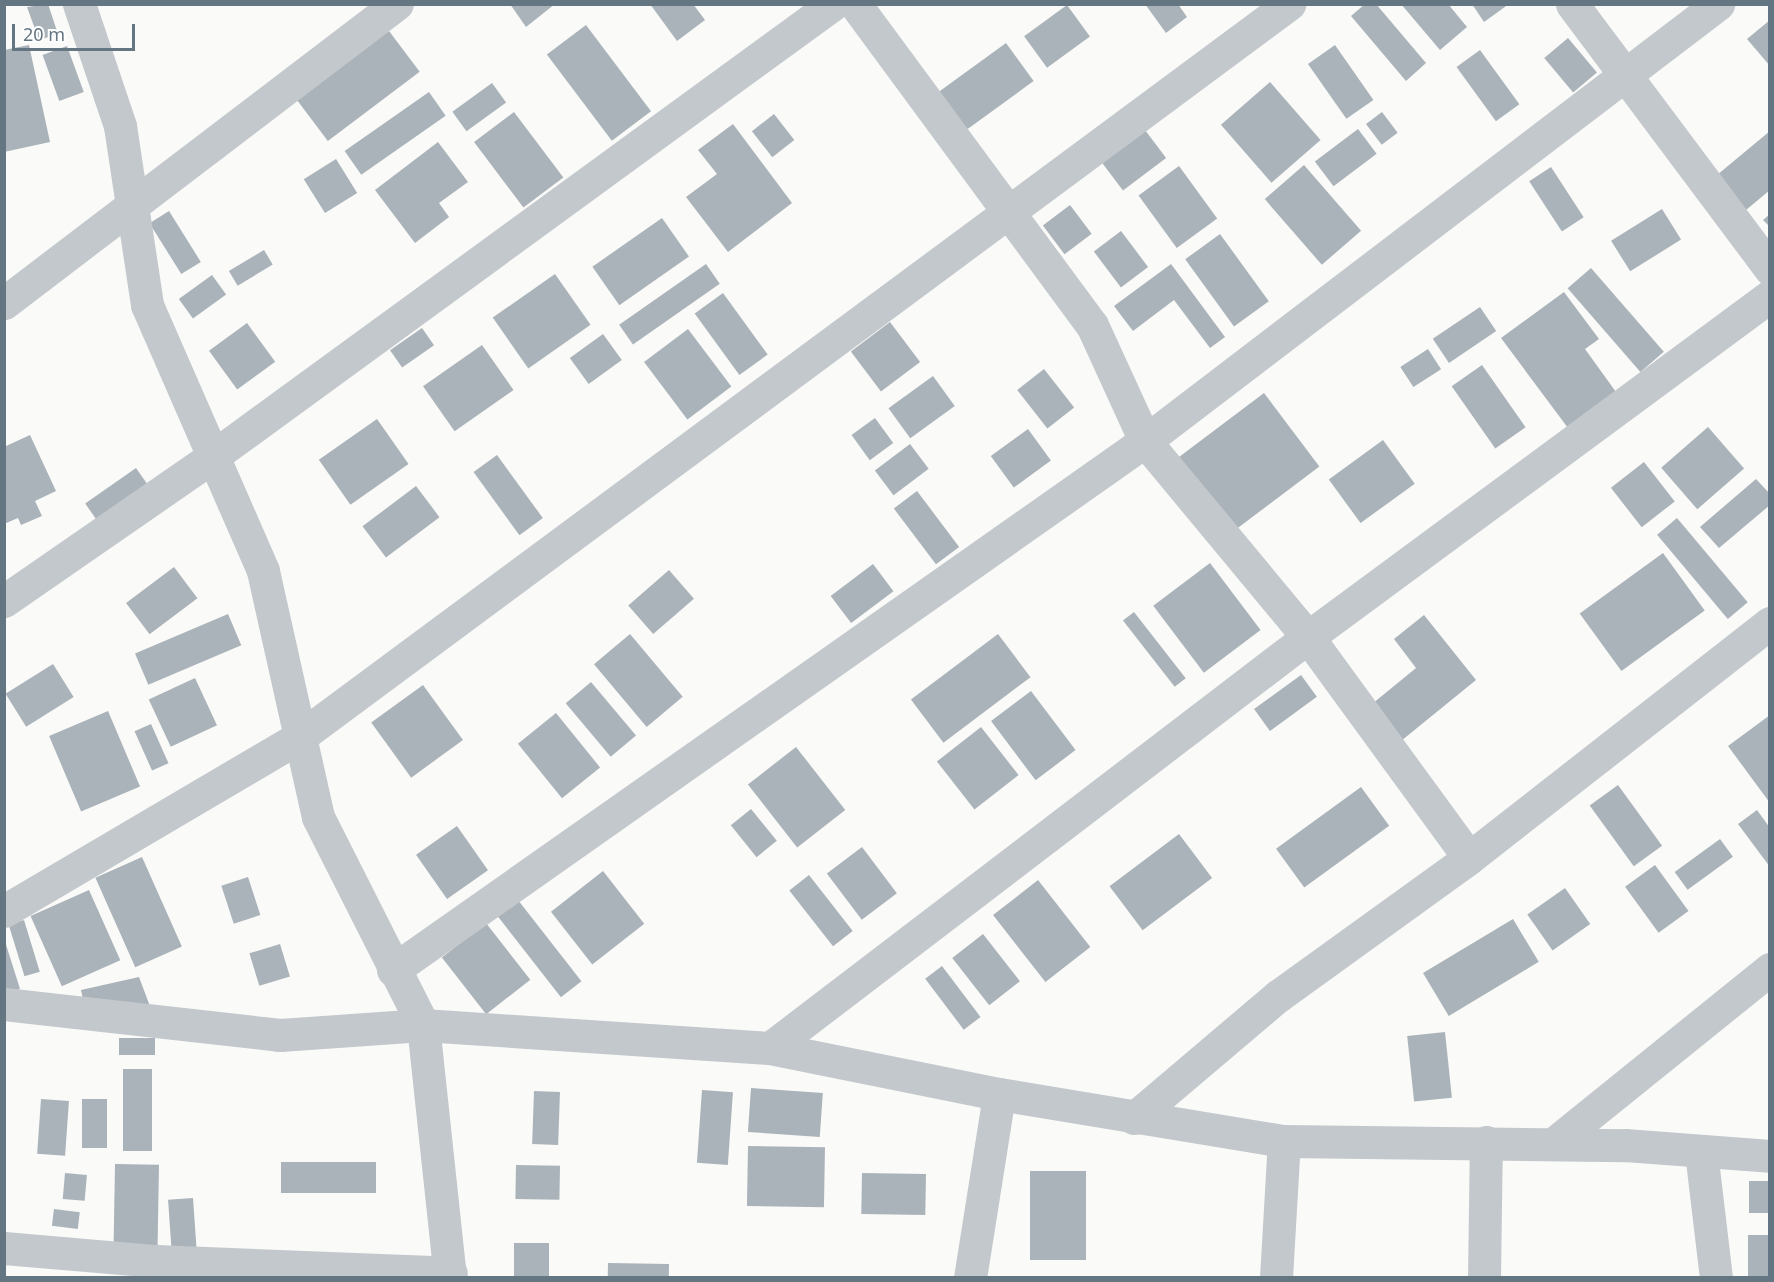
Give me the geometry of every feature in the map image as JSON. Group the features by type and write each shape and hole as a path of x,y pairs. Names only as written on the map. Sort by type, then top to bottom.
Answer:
{"street":[{"path":"4,1248 156,1261 451,1275 423,1025 393,970 318,817 263,571 147,305 129,210 120,126 79,4"},
{"path":"4,303 397,4"},
{"path":"4,601 212,457 833,4"},
{"path":"855,4 1092,325 1145,441 1308,637 1469,858"},
{"path":"4,911 301,736 1289,4"},
{"path":"1572,4 1770,268"},
{"path":"393,970 1145,441 1718,4"},
{"path":"770,1048 1308,637 1770,296"},
{"path":"1134,1118 1278,996 1469,858 1770,623"},
{"path":"1553,1144 1770,969"},
{"path":"4,1004 280,1035 423,1025 770,1048 999,1094 1284,1141 1553,1144 1770,1156"},
{"path":"970,1278 999,1094"},
{"path":"1276,1278 1284,1141"},
{"path":"1485,1278 1486,1142"},
{"path":"1701,1152 1716,1278"}],"building":[{"path":"48,4 58,34 39,40 27,7"},
{"path":"510,4 555,4 526,27"},
{"path":"650,4 693,4 705,20 677,41"},
{"path":"1145,4 1178,4 1187,17 1166,33"},
{"path":"1365,4 1376,4 1426,63 1406,81 1351,16"},
{"path":"1401,4 1448,4 1467,27 1440,50"},
{"path":"1472,4 1509,4 1484,22"},
{"path":"1067,5 1090,37 1047,68 1024,36"},
{"path":"1770,20 1770,66 1747,39"},
{"path":"586,25 651,111 612,141 547,54"},
{"path":"389,31 420,72 328,141 297,100"},
{"path":"1568,38 1597,72 1573,92 1544,58"},
{"path":"1006,43 1034,81 960,135 932,96"},
{"path":"29,45 50,142 4,152 4,50"},
{"path":"1335,45 1373,100 1346,119 1308,64"},
{"path":"67,46 84,92 59,101 43,55"},
{"path":"1480,50 1519,104 1496,121 1457,67"},
{"path":"1270,82 1321,140 1271,183 1221,125"},
{"path":"492,83 506,102 466,131 452,112"},
{"path":"429,92 446,116 361,175 345,151"},
{"path":"514,112 563,177 523,208 474,142"},
{"path":"1382,112 1398,133 1382,145 1366,124"},
{"path":"774,114 794,140 772,157 752,131"},
{"path":"733,124 792,203 728,252 686,197 717,174 698,150"},
{"path":"1142,126 1166,158 1123,190 1099,158"},
{"path":"1358,129 1377,154 1334,186 1315,161"},
{"path":"1770,131 1770,190 1740,215 1711,180"},
{"path":"438,142 468,182 439,203 449,217 415,243 375,190"},
{"path":"336,159 357,193 325,213 304,179"},
{"path":"1304,165 1361,231 1322,265 1265,199"},
{"path":"1179,166 1217,219 1177,248 1139,195"},
{"path":"1551,167 1584,217 1562,231 1529,181"},
{"path":"1070,205 1092,234 1065,254 1043,225"},
{"path":"1662,209 1681,240 1630,271 1611,241"},
{"path":"169,211 201,262 181,274 149,223"},
{"path":"1770,214 1770,227 1763,220"},
{"path":"662,218 689,257 619,305 592,267"},
{"path":"1121,231 1148,267 1121,287 1094,251"},
{"path":"1220,234 1269,301 1234,326 1185,259"},
{"path":"264,250 273,265 238,286 229,271"},
{"path":"706,264 720,284 633,344 619,325"},
{"path":"1171,264 1225,337 1210,348 1174,300 1133,331 1114,306"},
{"path":"1591,268 1664,352 1640,372 1568,288"},
{"path":"555,274 591,325 528,368 493,318"},
{"path":"212,275 226,294 193,319 179,299"},
{"path":"1564,292 1599,339 1585,349 1616,392 1568,428 1501,338"},
{"path":"723,293 768,354 739,375 695,314"},
{"path":"1480,307 1496,331 1449,363 1433,339"},
{"path":"890,322 920,362 881,391 851,351"},
{"path":"247,323 275,362 237,389 209,351"},
{"path":"422,328 434,345 402,368 390,350"},
{"path":"688,329 731,387 687,420 644,362"},
{"path":"603,334 622,360 589,384 570,358"},
{"path":"482,345 514,390 455,431 423,386"},
{"path":"1428,349 1441,369 1413,387 1400,367"},
{"path":"1482,365 1526,427 1495,448 1452,386"},
{"path":"1044,369 1074,408 1047,429 1017,390"},
{"path":"933,376 955,406 910,438 889,408"},
{"path":"1264,393 1319,466 1233,531 1178,458"},
{"path":"875,418 893,443 870,460 852,435"},
{"path":"377,419 409,464 350,505 319,460"},
{"path":"1708,427 1744,469 1697,509 1661,468"},
{"path":"1028,429 1051,461 1014,488 991,456"},
{"path":"30,435 56,491 35,501 42,516 21,525 18,518 4,524 4,447"},
{"path":"1383,440 1415,484 1361,523 1329,479"},
{"path":"910,444 929,469 894,495 875,470"},
{"path":"497,455 543,518 519,535 474,472"},
{"path":"1644,462 1675,501 1642,527 1611,488"},
{"path":"136,468 148,485 97,521 85,504"},
{"path":"1756,479 1770,494 1770,505 1719,548 1700,527"},
{"path":"416,486 439,517 386,557 362,526"},
{"path":"917,491 959,547 936,564 894,508"},
{"path":"1677,518 1748,602 1728,619 1657,535"},
{"path":"1663,553 1705,610 1621,671 1580,614"},
{"path":"1210,563 1261,630 1204,673 1153,606"},
{"path":"873,564 893,591 851,623 831,596"},
{"path":"174,567 197,598 150,634 126,603"},
{"path":"669,570 694,599 653,634 628,605"},
{"path":"1134,612 1186,678 1175,687 1123,621"},
{"path":"228,614 241,645 148,685 135,653"},
{"path":"1424,615 1476,680 1401,741 1372,704 1416,668 1394,639"},
{"path":"630,634 683,697 647,727 594,664"},
{"path":"998,634 1030,677 943,743 911,700"},
{"path":"53,664 74,697 26,727 6,694"},
{"path":"1301,675 1317,697 1270,731 1254,709"},
{"path":"195,678 217,725 171,747 149,700"},
{"path":"591,682 636,736 611,757 566,703"},
{"path":"423,685 463,740 411,778 371,723"},
{"path":"1031,691 1076,750 1036,780 991,721"},
{"path":"108,711 140,786 81,811 49,736"},
{"path":"556,713 600,767 562,798 518,744"},
{"path":"1770,715 1770,803 1728,746"},
{"path":"151,724 168,763 152,771 135,731"},
{"path":"981,727 1019,775 974,810 937,761"},
{"path":"796,747 845,810 797,848 748,785"},
{"path":"1618,785 1662,846 1634,866 1590,806"},
{"path":"1361,787 1389,826 1304,888 1276,849"},
{"path":"751,809 777,841 757,857 731,825"},
{"path":"1757,810 1770,828 1770,867 1738,824"},
{"path":"457,826 488,870 447,899 416,855"},
{"path":"1179,834 1212,878 1143,930 1110,886"},
{"path":"1720,839 1733,857 1688,890 1675,872"},
{"path":"862,847 897,893 862,920 827,873"},
{"path":"142,857 182,947 135,967 95,878"},
{"path":"1655,865 1689,911 1659,933 1625,887"},
{"path":"603,871 644,924 592,964 551,912"},
{"path":"809,875 853,931 833,946 789,890"},
{"path":"248,877 260,915 234,924 221,886"},
{"path":"1038,880 1090,947 1045,982 993,915"},
{"path":"1565,888 1590,924 1553,950 1527,914"},
{"path":"89,890 120,960 62,986 31,916"},
{"path":"518,900 581,981 561,997 498,916"},
{"path":"1513,919 1539,962 1449,1016 1423,973"},
{"path":"24,920 40,972 24,976 9,925"},
{"path":"486,923 530,980 486,1014 442,957"},
{"path":"983,934 1020,981 989,1005 952,958"},
{"path":"4,938 20,989 4,994"},
{"path":"280,944 290,977 259,986 249,953"},
{"path":"942,966 981,1017 964,1030 925,979"},
{"path":"139,977 151,1009 84,1004 81,990"},
{"path":"1445,1032 1452,1098 1414,1102 1407,1036"},
{"path":"119,1038 155,1038 155,1055 119,1055"},
{"path":"123,1069 152,1069 152,1151 123,1151"},
{"path":"751,1088 823,1093 820,1137 748,1132"},
{"path":"702,1090 733,1092 728,1165 697,1163"},
{"path":"534,1091 560,1092 558,1145 532,1144"},
{"path":"41,1099 69,1101 65,1156 37,1154"},
{"path":"82,1099 107,1099 107,1148 82,1148"},
{"path":"748,1146 825,1147 824,1207 747,1206"},
{"path":"281,1162 376,1162 376,1193 281,1193"},
{"path":"115,1164 159,1165 158,1249 114,1248"},
{"path":"516,1165 560,1166 559,1200 515,1199"},
{"path":"1030,1171 1086,1171 1086,1260 1030,1260"},
{"path":"65,1173 87,1175 85,1201 63,1199"},
{"path":"862,1173 926,1174 925,1215 861,1214"},
{"path":"1749,1181 1770,1181 1770,1213 1749,1213"},
{"path":"193,1198 196,1247 171,1249 168,1200"},
{"path":"54,1209 80,1212 78,1229 52,1226"},
{"path":"1748,1235 1770,1235 1770,1278 1748,1278"},
{"path":"514,1243 549,1243 549,1278 514,1278"},
{"path":"608,1263 669,1264 669,1278 608,1278"}]}
